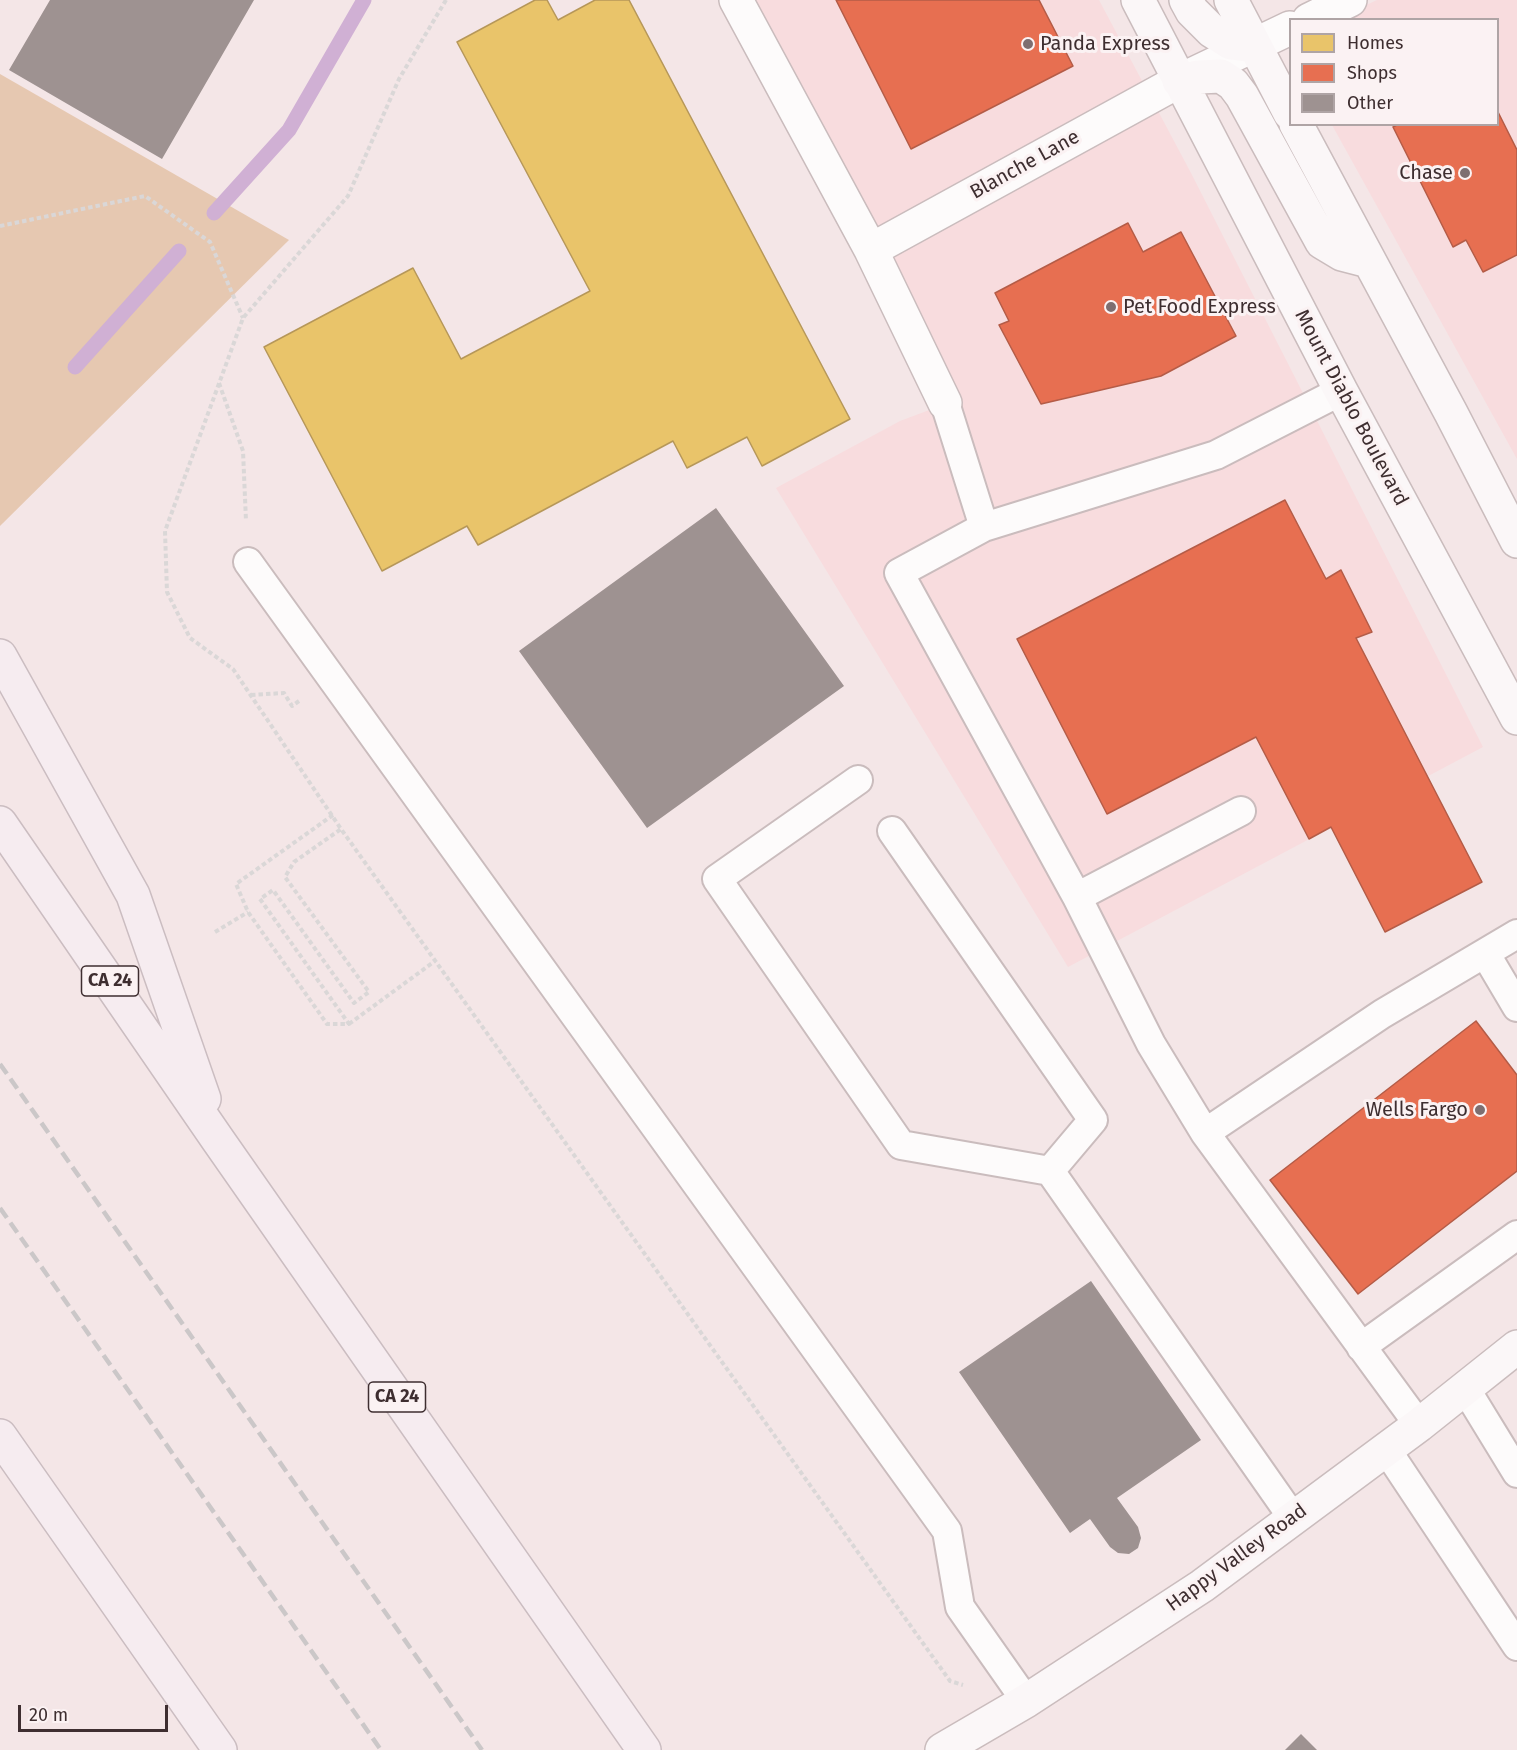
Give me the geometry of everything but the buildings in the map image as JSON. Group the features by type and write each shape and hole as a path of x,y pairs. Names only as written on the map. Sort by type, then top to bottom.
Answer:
{"highway":[{"path":"0,656 133,895 218,1140"},
{"name":"CA 24","path":"0,824 644,1750"},
{"path":"0,1436 220,1750"}],"main road":[{"name":"Mount Diablo Boulevard","path":"1138,0 1341,391 1517,718"},
{"path":"1186,0 1192,11 1212,31 1231,43 1254,46"},
{"path":"1231,0 1289,111"},
{"path":"1179,81 1199,76 1221,76 1233,84 1242,96 1322,242 1342,254 1370,261"},
{"path":"1297,126 1517,541"},
{"name":"Happy Valley Road","path":"942,1750 1026,1701 1202,1586 1419,1425 1517,1347"}],"street":[{"path":"736,0 871,250 945,403"},
{"path":"1313,18 1350,0"},
{"name":"Blanche Lane","path":"871,250 1179,81 1289,28"}],"lane":[{"path":"1341,391 1216,455 984,527 899,573 1077,897 1150,1044 1205,1133 1419,1425"},
{"path":"945,403 984,527"},
{"path":"248,562 947,1531 960,1607 1026,1701"},
{"path":"858,780 717,879 901,1145 1050,1171 1293,1518"},
{"path":"1077,897 1241,811"},
{"path":"892,831 1093,1120 1050,1171"},
{"path":"1205,1133 1382,1014 1517,934"},
{"path":"1485,953 1517,1007"},
{"path":"1361,1347 1517,1235"},
{"path":"1465,1388 1517,1473"},
{"path":"1386,1449 1517,1646"}],"path":[{"path":"446,0 399,78 348,196 243,318 165,531 167,592 190,638 233,669 341,829 950,1681 1026,1701"},
{"path":"0,226 145,196 210,242 243,318"},
{"path":"219,382 243,451 248,562"},
{"path":"333,815 236,884 248,912 327,1024 349,1024 435,961"},
{"path":"341,829 294,862 285,877 369,992 354,1003 273,890 260,899 349,1024"},
{"path":"215,932 248,912"}],"shaded area":[{"path":"751,0 1099,0 1191,173 1483,747 1068,967 776,488 900,421 956,400"},
{"path":"1377,0 1517,0 1517,459 1333,126 1499,126 1499,18 1338,18"},
{"path":"0,74 289,240 0,526"}],"waterway":[{"path":"214,213 289,130 364,0"},
{"path":"75,367 179,251"}],"railway":[{"path":"0,1064 482,1750"},
{"path":"0,1208 381,1750"}],"place":[{"name":"Panda Express","path":"1028,44"},
{"name":"Chase","path":"1465,173"},
{"name":"Pet Food Express","path":"1111,307"},
{"name":"Wells Fargo","path":"1480,1110"}]}
